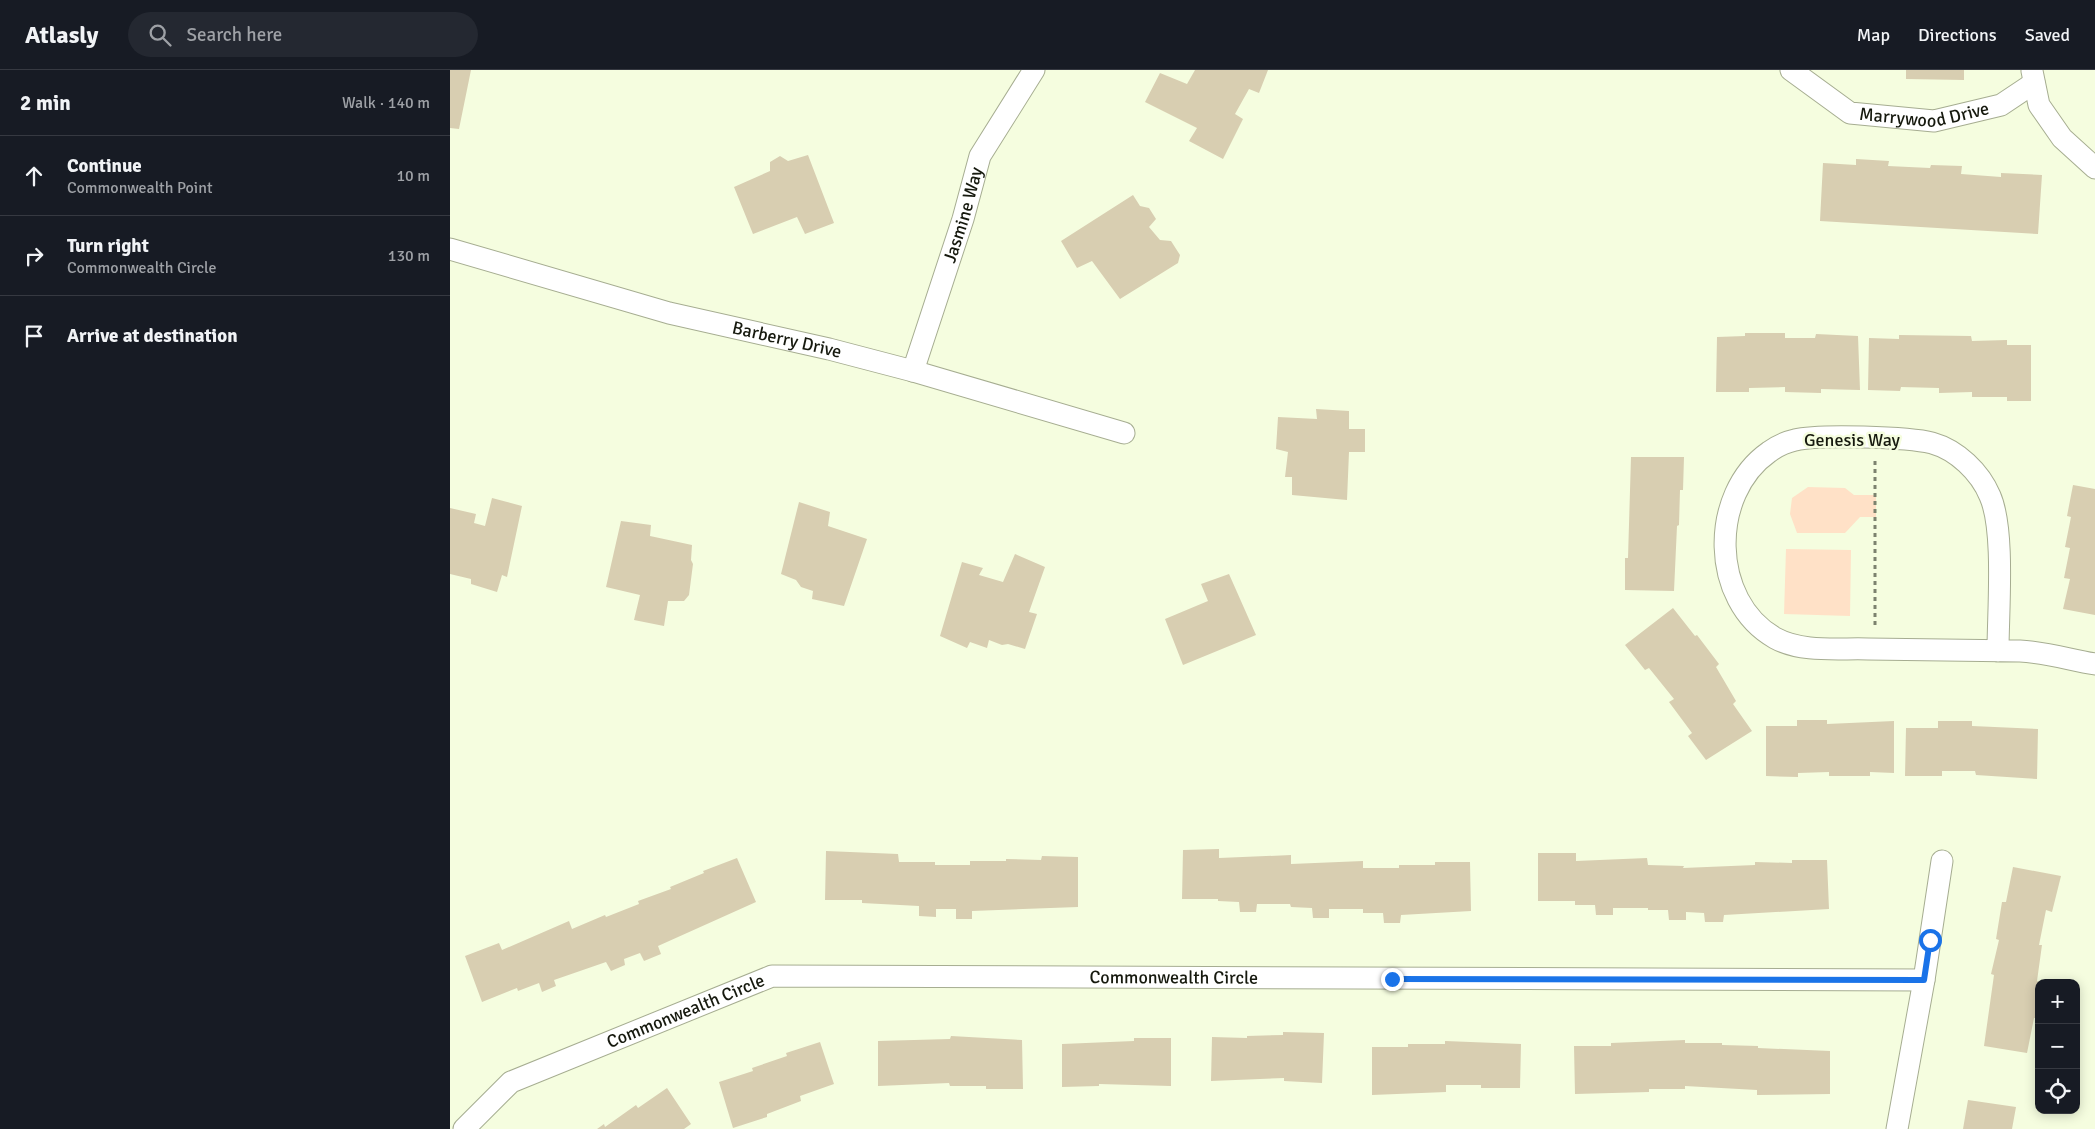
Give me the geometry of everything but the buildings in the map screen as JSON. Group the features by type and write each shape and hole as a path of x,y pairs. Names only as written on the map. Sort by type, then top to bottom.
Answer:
{"street":[{"name":"Jasmine Way","path":"914,371 963,219 980,156 1034,70"},
{"name":"Marrywood Drive","path":"1791,70 1850,113 1934,121 2001,104 2033,77"},
{"path":"2033,77 2039,104 2062,138 2095,168"},
{"name":"Barberry Drive","path":"450,249 669,312 914,371 1124,433"},
{"name":"Genesis Way","path":"1998,651 1998,532 1996,512 1985,485 1963,460 1933,443 1875,438 1797,439 1770,451 1749,470 1739,486 1728,521 1725,541 1729,578 1747,614 1775,638 1794,646 2024,652 2095,664"},
{"path":"1897,1129 1924,980 1942,862"},
{"name":"Commonwealth Circle","path":"464,1129 511,1082 772,976 1924,980"}],"path":[{"path":"1875,438 1875,649"}],"shaded area":[{"path":"1808,487 1845,488 1854,495 1876,495 1876,517 1860,517 1845,533 1797,533 1790,514 1792,498"},
{"path":"1786,549 1851,550 1850,616 1784,614"}],"route":[{"path":"1392,979 1924,980 1930,940"}]}
